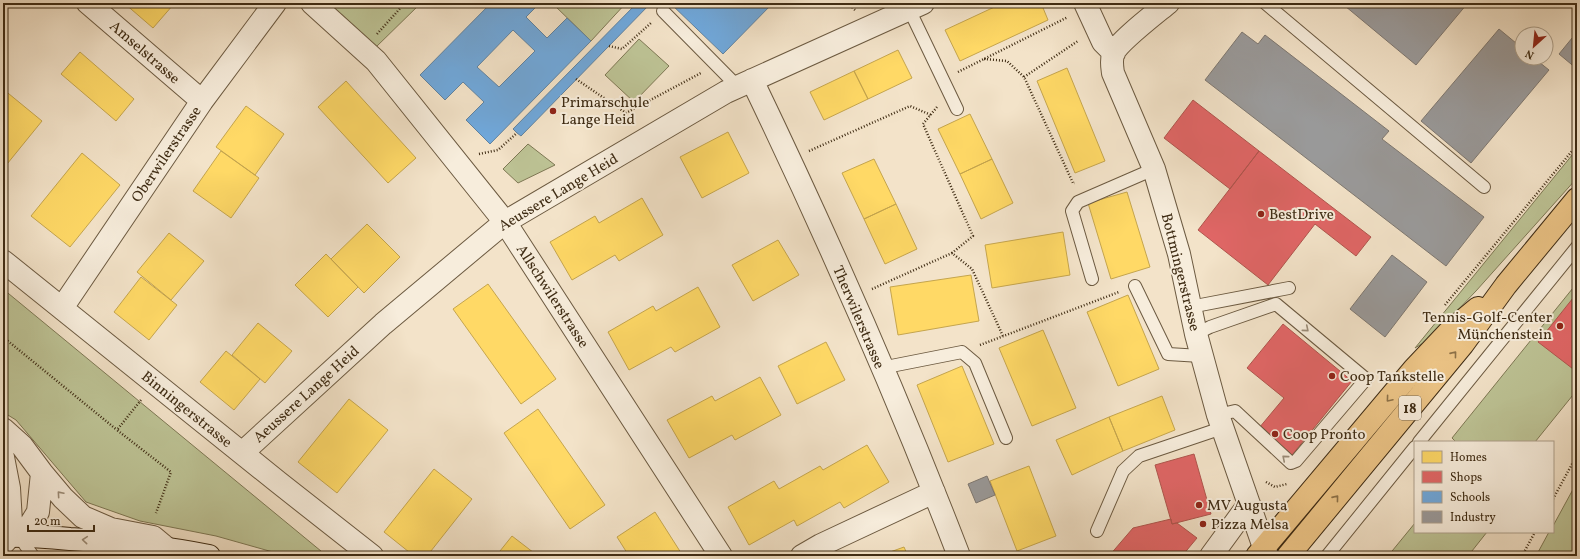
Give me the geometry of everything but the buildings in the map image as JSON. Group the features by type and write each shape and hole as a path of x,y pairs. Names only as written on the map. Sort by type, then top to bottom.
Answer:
{"main road":[{"name":"18","path":"1288,556 1462,344 1506,285 1577,199"},
{"name":"18","path":"1262,554 1414,369 1448,333 1506,285"}],"street":[{"name":"Amselstrasse","path":"88,3 202,101"},
{"name":"Oberwilerstrasse","path":"62,308 202,101 275,3"},
{"name":"Allschwilerstrasse","path":"312,3 376,61 505,222 721,556"},
{"path":"1085,3 1103,42 1114,53 1123,42 1168,3"},
{"name":"Aeussere Lange Heid","path":"242,453 383,324 505,222 726,92 916,6"},
{"name":"Bottmingerstrasse","path":"1114,53 1111,62 1113,73 1154,169 1179,254 1201,356 1220,422 1249,504 1262,554"},
{"name":"Therwilerstrasse","path":"745,84 790,160 852,298 934,492 959,556"},
{"name":"Binningerstrasse","path":"3,261 372,556"},
{"path":"3,429 22,446 42,474 63,498 83,517 111,529 153,537 166,547"},
{"path":"3,457 9,488 11,535"},
{"path":"11,535 30,525 38,512 42,474"},
{"path":"802,556 821,545 934,492"},
{"path":"1210,556 1249,504"},
{"path":"11,535 166,547 209,556"}],"lane":[{"path":"1265,3 1484,187"},
{"path":"916,6 943,80 957,109"},
{"path":"663,11 713,62 745,84"},
{"path":"1092,279 1072,211 1078,202 1154,169"},
{"path":"1420,441 1577,247"},
{"path":"1135,286 1168,354 1201,356"},
{"path":"1190,307 1289,288"},
{"path":"1097,531 1123,471 1139,456 1220,422 1235,411 1291,463 1296,461 1366,379 1276,304 1210,327 1196,334"},
{"path":"881,368 962,352 975,363 1006,438"},
{"path":"1327,556 1414,448"},
{"path":"3,551 11,535 33,556"}],"path":[{"path":"364,49 404,3"},
{"path":"609,46 622,49 663,11"},
{"path":"943,80 1070,16 1072,22"},
{"path":"1024,77 1078,41 1076,34"},
{"path":"984,59 1007,61 1024,77 1073,183 1080,181"},
{"path":"576,79 626,113 700,74 713,62"},
{"path":"852,298 952,253 973,236 923,124 949,93"},
{"path":"790,160 910,106 931,115"},
{"path":"455,160 498,150 517,133"},
{"path":"952,253 972,269 1003,336"},
{"path":"962,352 1135,286"},
{"path":"3,337 171,472 156,513"},
{"path":"117,430 154,382"},
{"path":"1554,497 1577,454"},
{"path":"1522,556 1534,533"}],"green space":[{"path":"329,3 421,3 374,49"},
{"path":"552,3 626,3 591,41"},
{"path":"639,39 669,66 634,102 605,75"},
{"path":"528,144 555,165 518,183 503,169"},
{"path":"1577,149 1577,178 1476,291 1430,339 1415,348"},
{"name":"Tennis-Golf-Center Münchenstein","path":"1577,283 1577,390 1536,441 1455,441 1452,438"},
{"path":"3,289 327,556 287,556 216,536 140,521 86,502 16,420 3,412"},
{"path":"1577,482 1577,556 1536,556 1548,533 1554,533 1554,524"},
{"path":"1414,524 1414,533 1486,533 1468,556 1388,556"}],"place":[{"name":"Primarschule Lange Heid","path":"553,111"},
{"name":"BestDrive","path":"1261,214"},
{"name":"Tennis-Golf-Center Münchenstein","path":"1560,326"},
{"name":"Coop Tankstelle","path":"1332,376"},
{"name":"Coop Pronto","path":"1275,434"},
{"name":"MV Augusta","path":"1199,505"},
{"name":"Pizza Melsa","path":"1203,524"}]}
